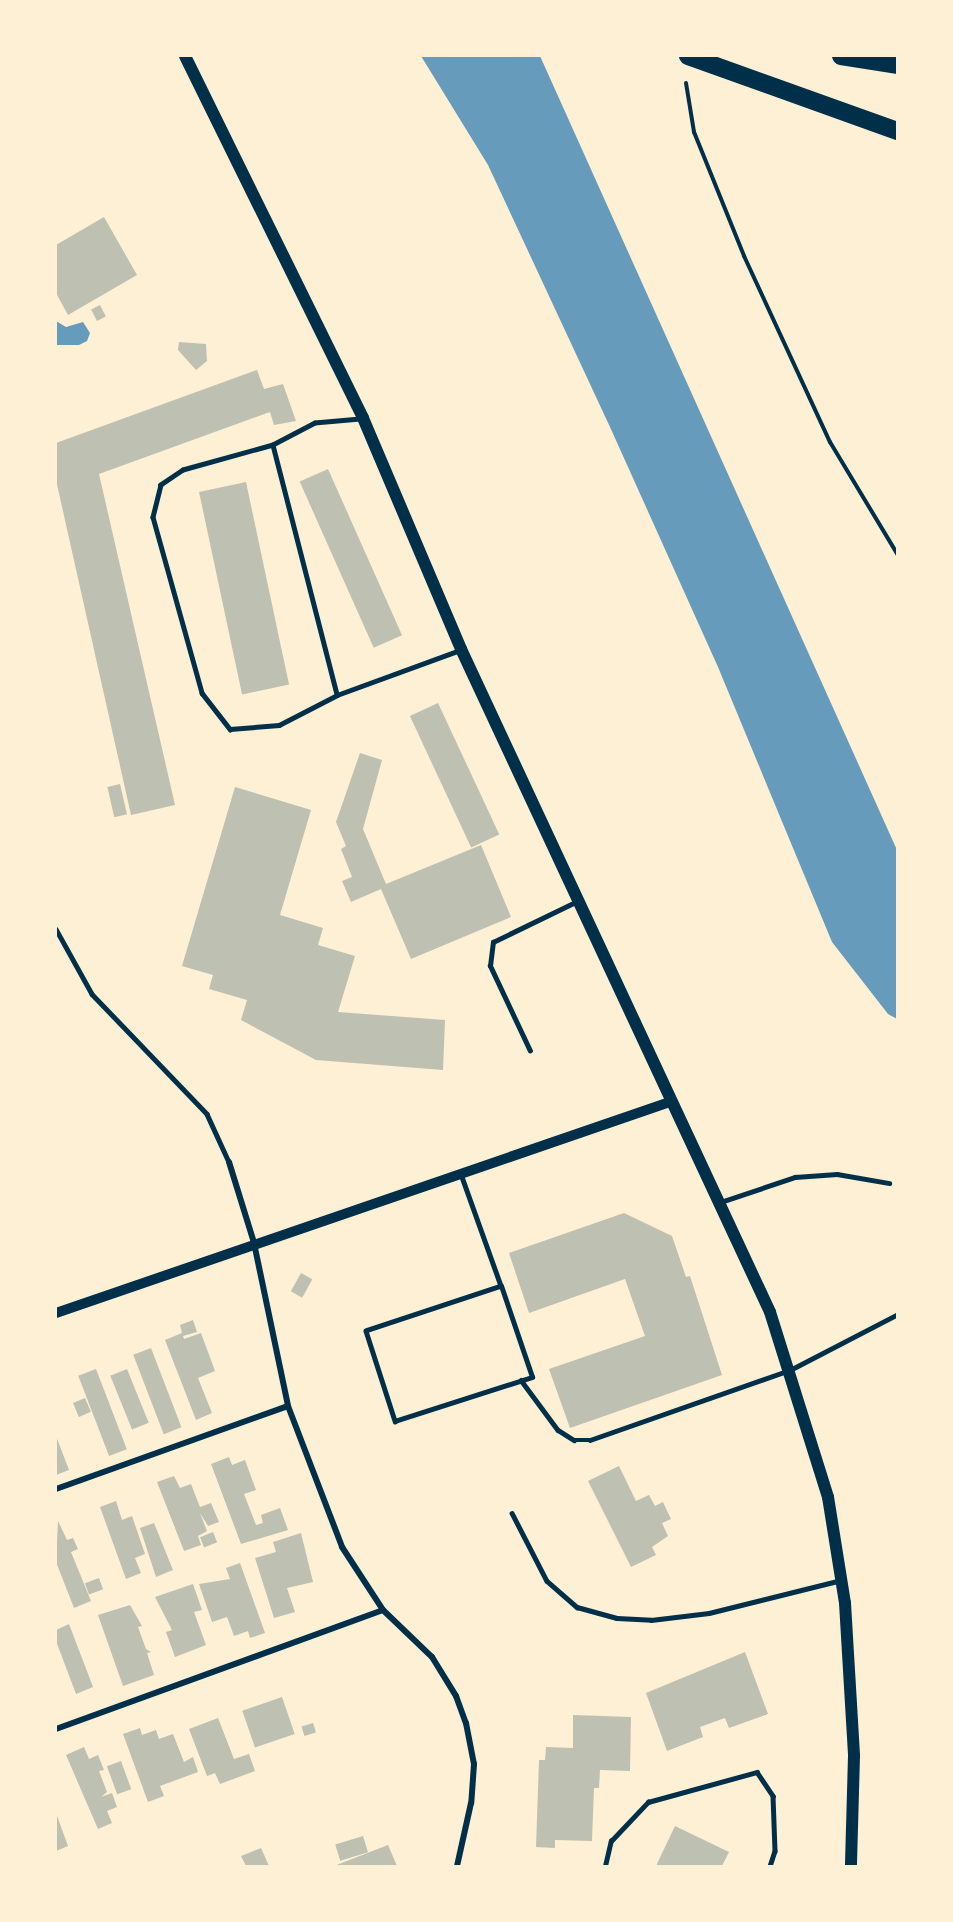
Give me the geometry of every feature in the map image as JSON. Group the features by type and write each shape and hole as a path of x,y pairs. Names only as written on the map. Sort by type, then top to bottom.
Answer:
{"highway":[{"path":"688,56 897,131"},
{"path":"841,56 897,65"}],"main road":[{"path":"186,56 363,418 461,649 670,1102 770,1312 828,1497 841,1580 854,1756 851,1866"}],"street":[{"path":"56,1313 254,1243 670,1102"},
{"path":"229,1162 254,1243 288,1406 342,1547 383,1610 432,1657 456,1696 466,1723 474,1764 471,1803 457,1866"},
{"path":"56,1490 288,1406"},
{"path":"56,1729 383,1610"}],"lane":[{"path":"363,418 315,423 273,445 183,470 160,485 153,518 202,693 230,729 279,725 337,694 461,649"},
{"path":"273,445 337,694"},
{"path":"530,1051 490,966 493,942 578,901"},
{"path":"56,929 92,994 207,1114 229,1162"},
{"path":"461,1174 501,1286 532,1377 395,1421 366,1331 501,1286"},
{"path":"719,1203 795,1177 837,1174 889,1183"},
{"path":"521,1380 558,1430 574,1440 591,1440 790,1370 897,1314"},
{"path":"512,1513 547,1581 577,1607 616,1618 651,1620 709,1613 841,1580"},
{"path":"605,1866 611,1841 648,1802 757,1772 772,1796 775,1851 770,1866"}],"path":[{"path":"689,104 694,132 744,256 830,442 897,555"}],"water":[{"path":"421,56 540,56 897,850 897,1019 888,1014 832,942 718,667 610,427 488,165"},
{"path":"56,321 66,327 83,322 90,333 87,341 79,345 56,345"}],"building":[{"path":"104,217 137,275 68,315 56,293 56,245"},
{"path":"100,305 106,317 97,321 91,310"},
{"path":"179,342 206,344 207,361 196,370 178,350"},
{"path":"257,370 264,389 283,384 296,421 274,425 270,412 99,474 175,805 131,815 56,480 56,443"},
{"path":"328,469 402,635 374,648 300,482"},
{"path":"246,482 289,684 242,694 199,492"},
{"path":"438,703 499,834 471,848 410,716"},
{"path":"360,753 382,760 363,829 386,884 481,845 511,917 411,959 381,889 351,902 342,881 352,877 341,849 346,846 336,822"},
{"path":"120,784 127,814 114,817 107,787"},
{"path":"235,787 311,810 280,915 323,928 318,945 355,956 338,1012 445,1020 443,1070 316,1060 241,1020 247,1000 209,989 213,975 182,966"},
{"path":"624,1213 672,1236 686,1277 690,1276 722,1375 570,1428 549,1369 645,1336 625,1279 529,1313 509,1253"},
{"path":"301,1273 312,1279 302,1298 291,1291"},
{"path":"193,1320 197,1332 183,1336 184,1339 201,1333 215,1371 198,1378 212,1413 196,1420 165,1340 182,1333 180,1325"},
{"path":"151,1348 181,1427 164,1434 133,1355"},
{"path":"96,1369 127,1449 109,1456 78,1376"},
{"path":"127,1369 149,1423 132,1430 110,1376"},
{"path":"85,1398 91,1412 79,1417 73,1403"},
{"path":"56,1436 69,1470 56,1475"},
{"path":"229,1457 232,1465 245,1460 256,1490 244,1494 256,1525 263,1523 261,1515 280,1508 288,1530 241,1544 211,1464"},
{"path":"619,1466 636,1501 649,1495 655,1506 663,1502 671,1519 662,1523 668,1536 652,1547 656,1555 631,1567 588,1481"},
{"path":"174,1476 180,1488 191,1484 200,1507 211,1503 219,1522 208,1526 200,1513 207,1531 198,1536 201,1545 184,1551 157,1482"},
{"path":"116,1501 122,1520 132,1516 145,1554 135,1558 141,1573 126,1579 100,1507"},
{"path":"58,1521 67,1540 73,1538 78,1549 71,1552 91,1601 74,1608 56,1562"},
{"path":"154,1523 173,1570 156,1577 140,1528"},
{"path":"213,1532 217,1542 204,1547 200,1537"},
{"path":"301,1533 313,1582 287,1588 295,1612 274,1618 255,1558 276,1552 273,1542"},
{"path":"240,1563 265,1633 250,1638 248,1631 234,1636 227,1617 212,1622 199,1584 230,1579 226,1568"},
{"path":"99,1578 103,1589 89,1594 85,1583"},
{"path":"193,1584 202,1610 194,1612 206,1645 175,1657 166,1632 172,1630 155,1597"},
{"path":"130,1605 142,1626 138,1627 146,1649 151,1652 147,1653 154,1675 123,1686 98,1615"},
{"path":"69,1624 93,1687 76,1694 56,1641 56,1630"},
{"path":"745,1652 768,1714 729,1728 725,1718 700,1727 703,1737 667,1751 646,1693"},
{"path":"282,1697 295,1734 255,1748 242,1711"},
{"path":"573,1715 631,1717 630,1771 600,1770 599,1788 594,1788 592,1841 555,1840 555,1848 536,1847 539,1760 545,1760 546,1747 573,1748"},
{"path":"218,1718 234,1759 249,1754 255,1771 220,1784 215,1773 207,1776 189,1729"},
{"path":"313,1723 316,1733 304,1736 302,1727"},
{"path":"140,1728 142,1735 156,1730 159,1739 173,1734 184,1762 193,1757 198,1772 160,1786 164,1796 148,1802 123,1734"},
{"path":"84,1747 89,1759 98,1755 104,1770 99,1771 107,1792 101,1797 112,1793 117,1807 107,1811 112,1823 98,1829 66,1755"},
{"path":"121,1761 131,1789 117,1794 107,1766"},
{"path":"56,1813 68,1846 56,1851"},
{"path":"675,1826 729,1852 722,1866 656,1866"},
{"path":"363,1836 368,1852 340,1861 335,1844"},
{"path":"388,1845 397,1866 334,1866"},
{"path":"261,1848 269,1866 246,1866 241,1856"}]}
